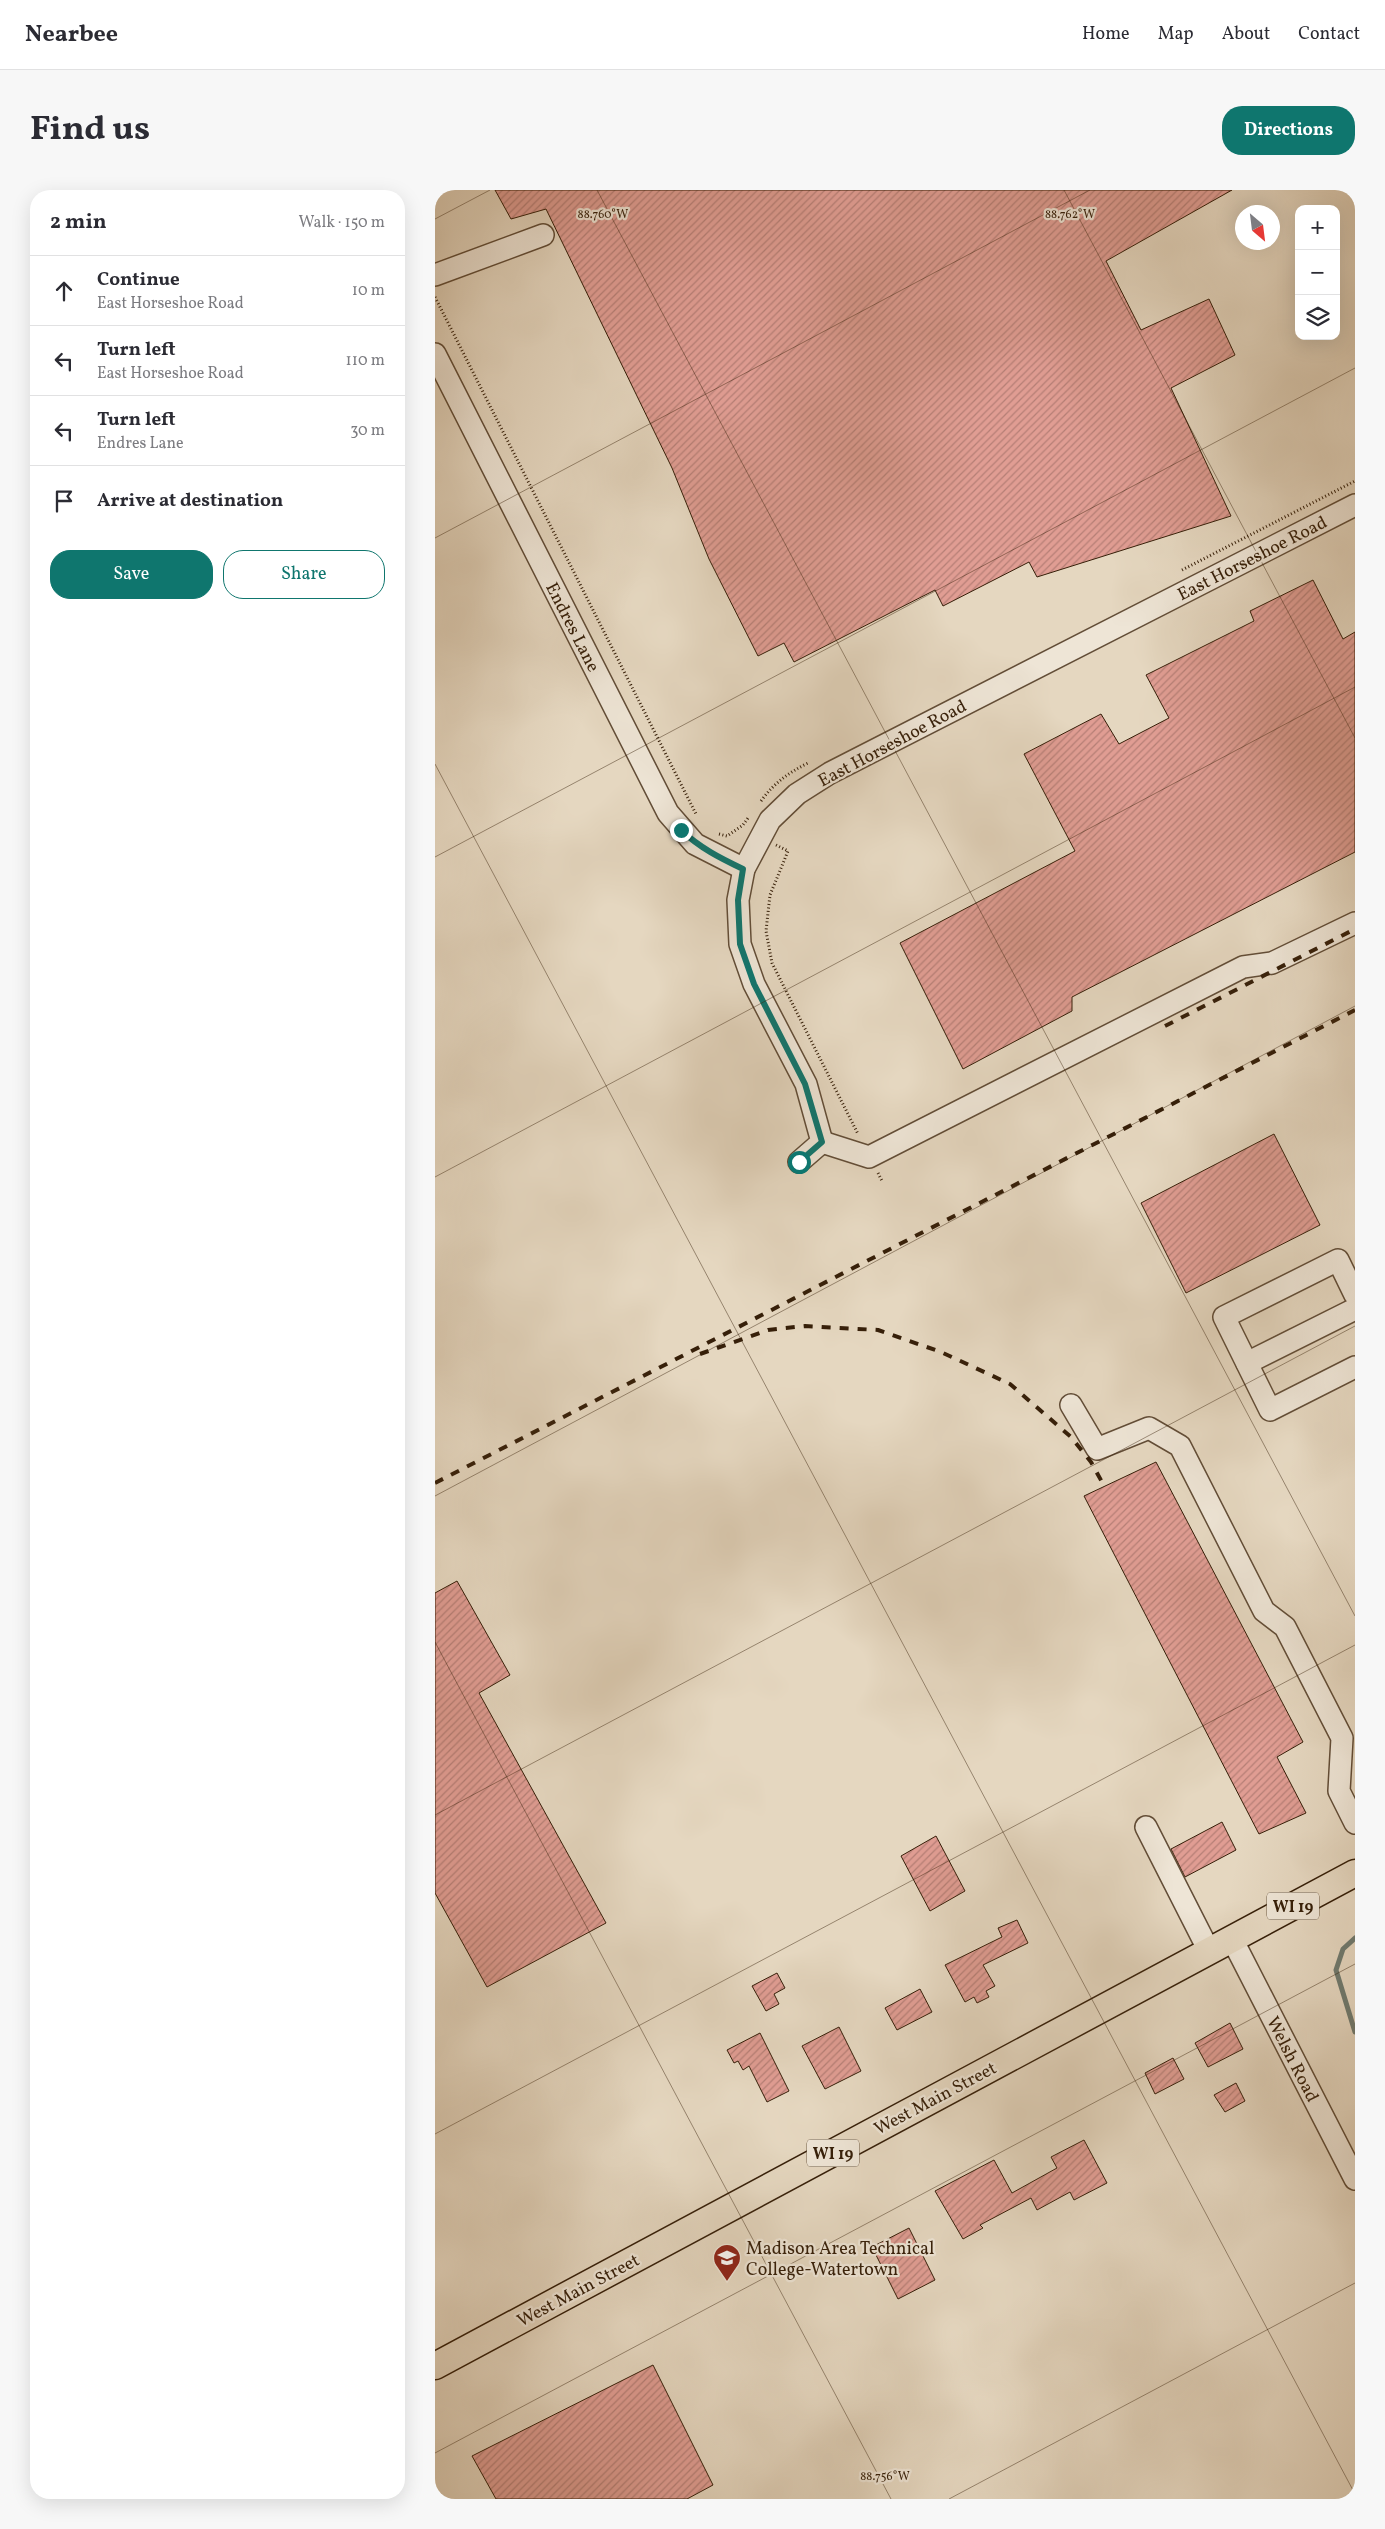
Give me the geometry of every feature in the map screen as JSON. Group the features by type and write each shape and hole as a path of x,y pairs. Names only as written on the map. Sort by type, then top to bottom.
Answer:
{"main road":[{"name":"West Main Street","path":"435,2366 1355,1873"}],"street":[{"path":"435,275 543,235"},
{"name":"Endres Lane","path":"435,354 668,813 695,844 743,869"},
{"name":"East Horseshoe Road","path":"822,1142 805,1084 754,984 740,944 738,900 743,869 770,820 797,794 830,773 1355,505"},
{"path":"799,1162 822,1142 869,1157 1243,966 1272,963 1355,923"},
{"path":"1355,1295 1338,1260 1224,1317 1270,1410 1355,1367"},
{"path":"1247,1363 1355,1309"},
{"path":"1071,1405 1097,1449 1149,1428 1180,1446 1263,1611 1285,1627 1342,1738 1339,1791 1355,1823"},
{"name":"Welsh Road","path":"1146,1827 1220,1945 1355,2179"}],"path":[{"path":"435,297 697,817"},
{"path":"1177,572 1355,481"},
{"path":"760,803 771,788 786,774 815,759"},
{"path":"711,832 727,836 743,825 754,810"},
{"path":"743,825 787,851 770,895 766,931 772,963 882,1181"}],"building":[{"path":"495,190 1232,190 1106,261 1141,330 1209,299 1235,355 1171,388 1231,516 1037,577 1029,562 943,606 935,590 794,662 784,643 758,656 709,559 672,468 546,209 511,219"},
{"path":"1313,580 1343,639 1355,632 1355,852 1072,997 1072,1011 963,1069 900,943 1075,851 1024,754 1101,714 1119,744 1169,718 1146,675 1254,621 1250,611"},
{"path":"1274,1134 1320,1225 1186,1293 1141,1203"},
{"path":"1156,1462 1303,1742 1277,1757 1306,1813 1259,1834 1084,1496"},
{"path":"457,1581 510,1675 479,1693 606,1923 487,1987 435,1893 435,1593"},
{"path":"1222,1822 1236,1850 1185,1877 1171,1849"},
{"path":"936,1836 965,1891 930,1911 901,1856"},
{"path":"1017,1920 1028,1943 983,1965 995,1986 986,1991 989,1997 977,2003 974,1997 965,2002 945,1965 1002,1937 998,1928"},
{"path":"777,1973 785,1988 774,1994 779,2004 766,2011 752,1986"},
{"path":"920,1989 932,2012 897,2030 885,2008"},
{"path":"1230,2023 1243,2049 1208,2067 1195,2043"},
{"path":"839,2027 861,2071 825,2089 802,2046"},
{"path":"760,2033 789,2091 767,2102 749,2066 743,2070 738,2061 734,2063 727,2050"},
{"path":"1173,2058 1184,2079 1155,2094 1145,2073"},
{"path":"1236,2083 1245,2101 1225,2112 1214,2095"},
{"path":"1084,2140 1107,2183 1074,2200 1070,2192 1037,2210 1031,2198 980,2225 983,2228 963,2239 935,2191 994,2160 1012,2193 1057,2168 1051,2157"},
{"path":"909,2228 935,2280 898,2299 872,2247"},
{"path":"653,2365 713,2485 687,2499 496,2499 472,2456"}],"waterway":[{"path":"1355,1938 1343,1949 1336,1970 1355,2032"}],"railway":[{"path":"1165,1026 1355,929"},
{"path":"435,1483 1355,1010"},
{"path":"700,1354 768,1330 805,1326 878,1330 941,1352 1010,1384 1071,1437 1091,1462 1102,1482"}],"place":[{"name":"Madison Area Technical College-Watertown","path":"727,2282"}],"route":[{"path":"681,830 695,844 714,856 743,869 738,900 740,944 754,984 805,1084 822,1142 799,1162"}]}
